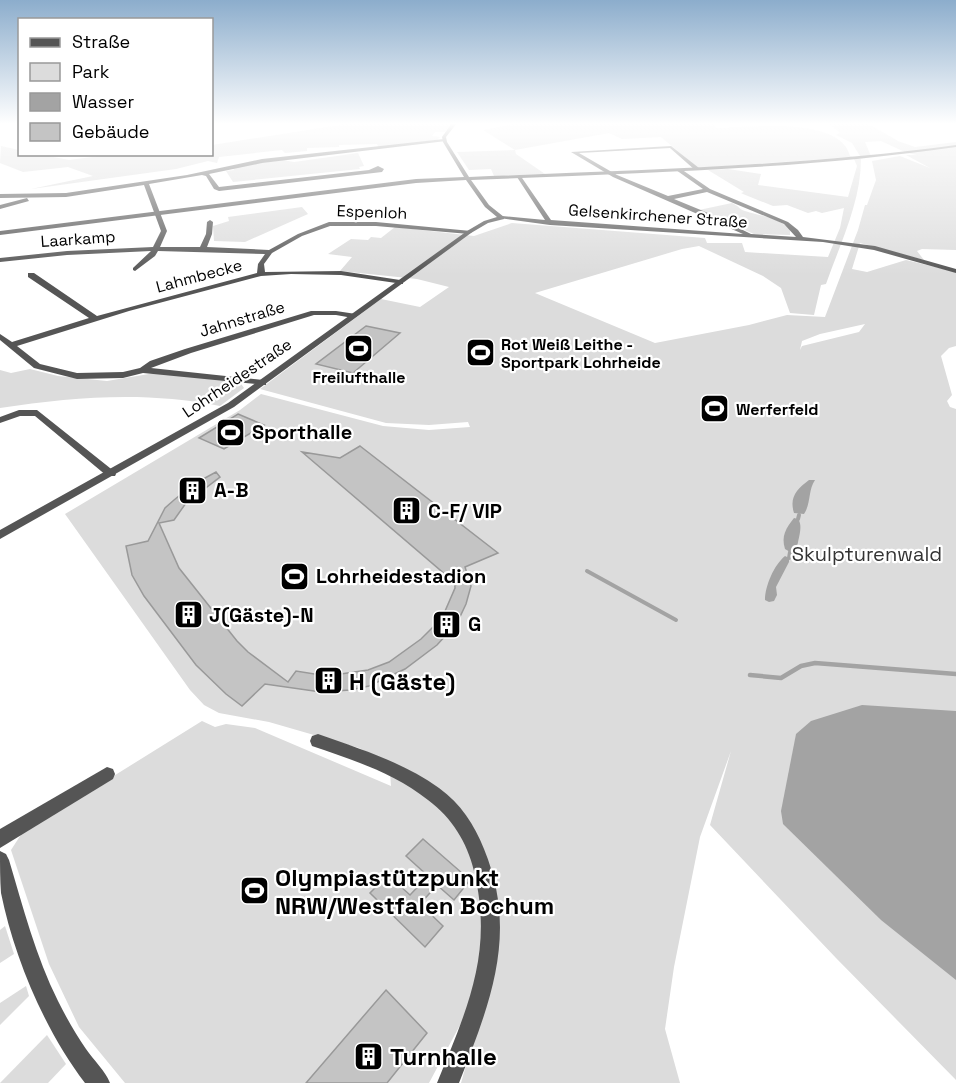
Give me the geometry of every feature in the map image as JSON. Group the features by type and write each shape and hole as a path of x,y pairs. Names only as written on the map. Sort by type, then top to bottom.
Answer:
{"street":[{"path":"0,207 36,197 203,174 208,175 219,189 344,174"},
{"path":"464,174 499,217"},
{"path":"0,233 416,180 599,174"},
{"path":"612,174 751,236"},
{"path":"684,174 708,190 786,223 794,228 800,238"},
{"path":"520,177 550,223"},
{"path":"135,269 150,258 164,231 146,183"},
{"path":"668,198 708,190"},
{"path":"0,196 36,197"},
{"name":"Gelsenkirchener Straße","path":"499,217 550,223 831,241 867,246 956,271"},
{"name":"Lohrheidestraße","path":"0,535 208,420 263,383 469,232 499,217"},
{"path":"203,248 209,234 210,222"},
{"name":"Espenloh","path":"270,252 300,236 334,223 469,232"},
{"name":"Laarkamp","path":"0,260 157,248 270,252"},
{"path":"261,274 261,264 270,252"},
{"name":"Lahmbecke","path":"10,345 95,318 261,274 341,273 400,282"},
{"path":"31,275 95,318"},
{"name":"Jahnstraße","path":"143,370 153,363 188,351 314,313 336,312 353,316"},
{"name":"Jahnstraße","path":"0,336 37,366 68,375 109,377 143,370 263,383"},
{"path":"0,420 19,412 37,412 111,474"},
{"path":"318,741 391,769 433,793 457,813 470,831 491,901 492,957 480,1000 448,1083"},
{"path":"0,840 107,774"},
{"path":"0,860 38,982 65,1040 99,1083"}],"green space":[{"path":"86,174 143,174 31,189 93,176"},
{"path":"228,174 316,174 233,182"},
{"path":"493,174 545,174 494,176"},
{"name":"Skulpturenwald","path":"714,174 761,174 758,185 848,197 855,174 860,174 854,207 826,284 821,285 814,315 790,313 781,288 763,276 699,246 535,293 655,343 749,325 787,315 825,317 876,180 875,174 956,174 956,250 922,249 917,251 924,260 860,243 852,269 867,272 906,260 956,272 956,346 949,348 941,356 952,395 947,401 950,407 956,409 956,1080 710,825 731,751 700,837 674,967 665,1029 680,1083 461,1083 484,1003 481,848 392,764 359,748 269,722 219,713 204,705 190,690 65,514 240,410 261,394 383,426 429,430 470,427 468,422 429,425 386,423 260,389 381,299 420,307 449,287 417,279 340,271 352,257 328,254 351,239 381,238 395,227 474,236 512,223 705,238 707,243 742,243 745,252 828,257 840,228 844,208 822,213 816,211 808,213 787,205 773,206 741,193 744,192","holes":["865,324 859,332 802,346 800,350 802,341 820,334"]},
{"path":"732,203 743,210 779,222 790,229 790,235 754,234 699,210"},
{"path":"302,207 308,214 245,242 214,241 213,226 229,221 228,217"},
{"path":"30,369 58,376 107,381 155,373 239,381 244,388 220,406 164,398 110,397 0,408 0,370 11,373"},
{"name":"Olympiastützpunkt NRW/Westfalen Bochum","path":"202,721 215,727 226,724 255,728 391,786 390,772 430,795 465,833 488,903 475,997 429,1083 125,1083 79,1027 49,964 11,850 22,833"},
{"path":"5,926 14,954 0,963 0,930"},
{"path":"26,986 29,996 0,1025 0,1003"},
{"path":"47,1035 66,1064 48,1083 0,1083"}],"water":[{"path":"809,480 815,480 806,510 804,514 794,513 793,498"},
{"path":"794,518 800,522 800,530 797,551 790,552 785,549 784,536"},
{"path":"785,556 789,558 789,562 776,587 777,595 774,601 769,602 765,600 768,582"},
{"path":"862,705 956,711 956,980 881,920 783,824 781,811 796,734 811,721"}],"building":[{"name":"Freilufthalle","path":"366,326 400,333 353,373 316,364"},
{"name":"Sporthalle","path":"238,414 264,425 224,449 199,438"},
{"path":"360,446 498,553 465,567 471,586 457,623 437,645 405,669 369,686 350,690 321,692 265,684 242,706 196,665 144,596 132,575 126,546 148,541 165,508 194,484 216,472 220,477 186,503 174,520 159,523 179,568 237,641 288,682 296,671 327,676 368,670 389,662 421,639 442,618 455,588 454,571 446,575 302,452 340,458"},
{"path":"423,839 470,880 454,900 437,885 420,904 443,926 425,947 370,893 388,875 410,895 428,876 406,856"},
{"name":"Turnhalle","path":"386,990 427,1033 387,1083 306,1083"}],"waterway":[{"path":"798,519 799,515"},
{"path":"789,558 790,552"},
{"path":"587,571 676,620"},
{"path":"750,675 781,678 801,666 815,663 956,674"}],"place":[{"name":"Freilufthalle","path":"359,349"},
{"name":"Rot Weiß Leithe - Sportpark Lohrheide","path":"480,353"},
{"name":"Werferfeld","path":"715,409"},
{"name":"Sporthalle","path":"231,432"},
{"name":"A-B","path":"193,490"},
{"name":"C-F/ VIP","path":"407,511"},
{"name":"Lohrheidestadion","path":"295,576"},
{"name":"J(Gäste)-N","path":"188,615"},
{"name":"G","path":"447,624"},
{"name":"H (Gäste)","path":"328,681"},
{"name":"Olympiastützpunkt NRW/Westfalen Bochum","path":"254,891"},
{"name":"Turnhalle","path":"369,1056"}]}
